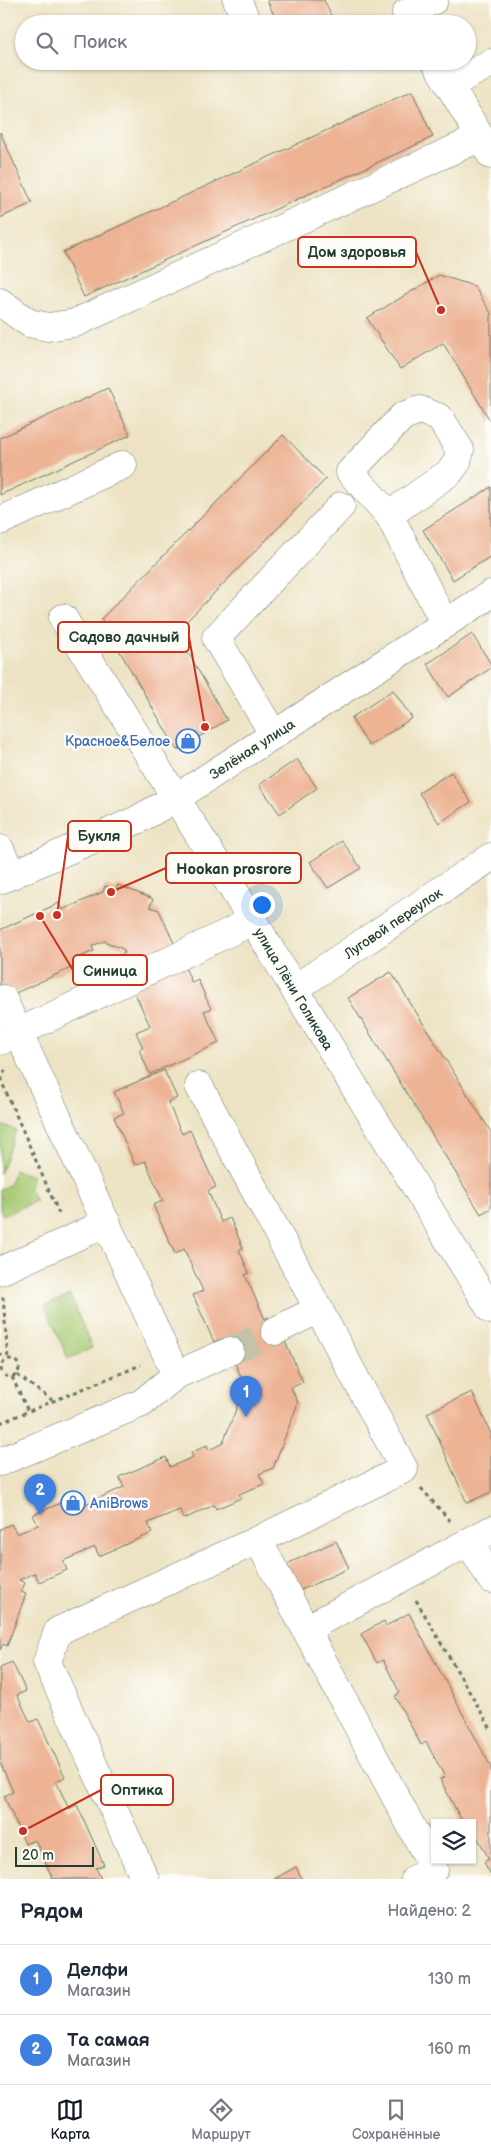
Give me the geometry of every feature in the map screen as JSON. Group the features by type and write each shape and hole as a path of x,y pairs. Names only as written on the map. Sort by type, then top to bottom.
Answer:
{"street":[{"path":"237,0 244,15"},
{"path":"406,12 434,0"},
{"path":"449,85 491,63"},
{"path":"0,302 29,322 48,327 75,323 486,146 440,70"},
{"path":"0,521 122,465"},
{"path":"274,735 216,638 341,506"},
{"path":"389,515 445,624"},
{"name":"Зелёная улица","path":"6,877 137,820 176,798 491,594"},
{"name":"улица Лёни Голикова","path":"63,618 253,921 490,1308"},
{"path":"0,849 6,877"},
{"name":"Луговой переулок","path":"294,989 491,857"},
{"path":"9,1037 253,921"},
{"path":"3,998 9,1037 106,1223 172,1365"},
{"path":"145,1879 47,1662 58,1630 258,1540 404,1469 199,1086"},
{"path":"0,1271 106,1223"},
{"path":"275,1331 319,1309"},
{"path":"0,1462 142,1403 172,1365 230,1351"},
{"path":"306,1629 480,1536 491,1579"},
{"path":"258,1540 434,1869 415,1879"}],"path":[{"path":"0,1078 71,1240"},
{"path":"0,1271 8,1359"},
{"path":"0,1353 4,1361"},
{"path":"8,1359 17,1362 19,1366 16,1375 12,1377 2,1374 1,1365 4,1361 8,1359"},
{"path":"0,1423 53,1401 172,1365"},
{"path":"16,1375 53,1401"},
{"path":"12,1377 28,1411"},
{"path":"404,1469 480,1536"},
{"path":"403,1577 491,1729"}],"green space":[{"path":"0,1125 16,1130 0,1174"},
{"path":"15,1170 33,1176 28,1190 31,1191 36,1201 3,1215 0,1211 0,1189 9,1185"},
{"path":"70,1295 92,1348 68,1359 45,1306"}],"building":[{"path":"267,0 324,0 331,15 274,15"},
{"path":"412,91 433,137 84,297 63,252"},
{"path":"0,132 32,203 0,218"},
{"path":"439,275 474,286 491,313 491,422 443,343 400,369 367,318"},
{"path":"108,388 130,435 0,495 0,438"},
{"path":"283,435 326,479 176,632 227,720 177,750 101,619"},
{"path":"491,487 491,556 453,580 423,530"},
{"path":"472,634 491,664 491,668 448,697 427,664"},
{"path":"393,690 412,718 369,746 351,718"},
{"path":"297,759 317,788 280,814 259,785"},
{"path":"451,772 471,802 439,823 419,793"},
{"path":"342,841 361,868 328,888 310,862"},
{"path":"118,885 153,899 150,907 159,910 192,983 198,980 211,1009 204,1011 219,1043 150,1074 139,1050 143,1048 136,1032 150,1026 118,956 125,953 123,949 104,941 92,946 94,951 80,957 82,963 0,1000 0,930 59,903 62,910 103,892 105,886 116,890"},
{"path":"391,972 491,1132 491,1208 481,1214 348,998"},
{"path":"164,1070 177,1098 168,1102 182,1134 190,1130 216,1187 208,1191 221,1222 230,1218 243,1248 239,1250 249,1273 245,1275 265,1319 268,1317 278,1339 283,1337 303,1382 291,1388 298,1403 273,1468 259,1474 264,1484 239,1494 241,1498 216,1509 214,1505 184,1519 180,1510 148,1523 152,1533 99,1556 95,1547 63,1561 67,1570 39,1582 35,1573 19,1580 25,1583 21,1592 26,1594 7,1646 3,1644 0,1650 0,1529 11,1524 17,1534 38,1525 33,1515 79,1495 83,1505 124,1487 119,1477 166,1457 170,1467 193,1457 191,1453 207,1445 209,1450 223,1443 245,1386 224,1338 214,1342 193,1295 203,1291 184,1249 175,1254 153,1205 163,1201 145,1161 135,1165 114,1117 124,1113 114,1092"},
{"path":"472,1392 491,1434 491,1492 467,1503 427,1413"},
{"path":"336,1541 349,1568 299,1591 287,1564"},
{"path":"409,1613 491,1767 491,1875 484,1862 489,1859 476,1835 476,1819 461,1819 440,1779 445,1777 426,1742 421,1745 395,1696 400,1693 383,1660 377,1663 361,1634 384,1621 386,1626"},
{"path":"12,1662 26,1691 17,1695 30,1722 38,1719 65,1777 56,1781 69,1809 77,1805 104,1865 96,1868 101,1879 53,1879 35,1840 25,1844 4,1796 13,1792 0,1762 0,1667"},
{"path":"296,1867 302,1879 274,1879"}],"tunnel":[{"path":"230,1351 275,1331"}],"place":[{"name":"Дом здоровья","path":"441,310"},
{"name":"Садово дачный","path":"205,727"},
{"name":"Красное&Белое","path":"188,741"},
{"name":"Hookan prosrore","path":"111,892"},
{"name":"Букля","path":"57,915"},
{"name":"Синица","path":"40,916"},
{"name":"Делфи","path":"246,1417"},
{"name":"AniBrows","path":"73,1503"},
{"name":"Та самая","path":"40,1515"},
{"name":"Оптика","path":"23,1831"}]}
